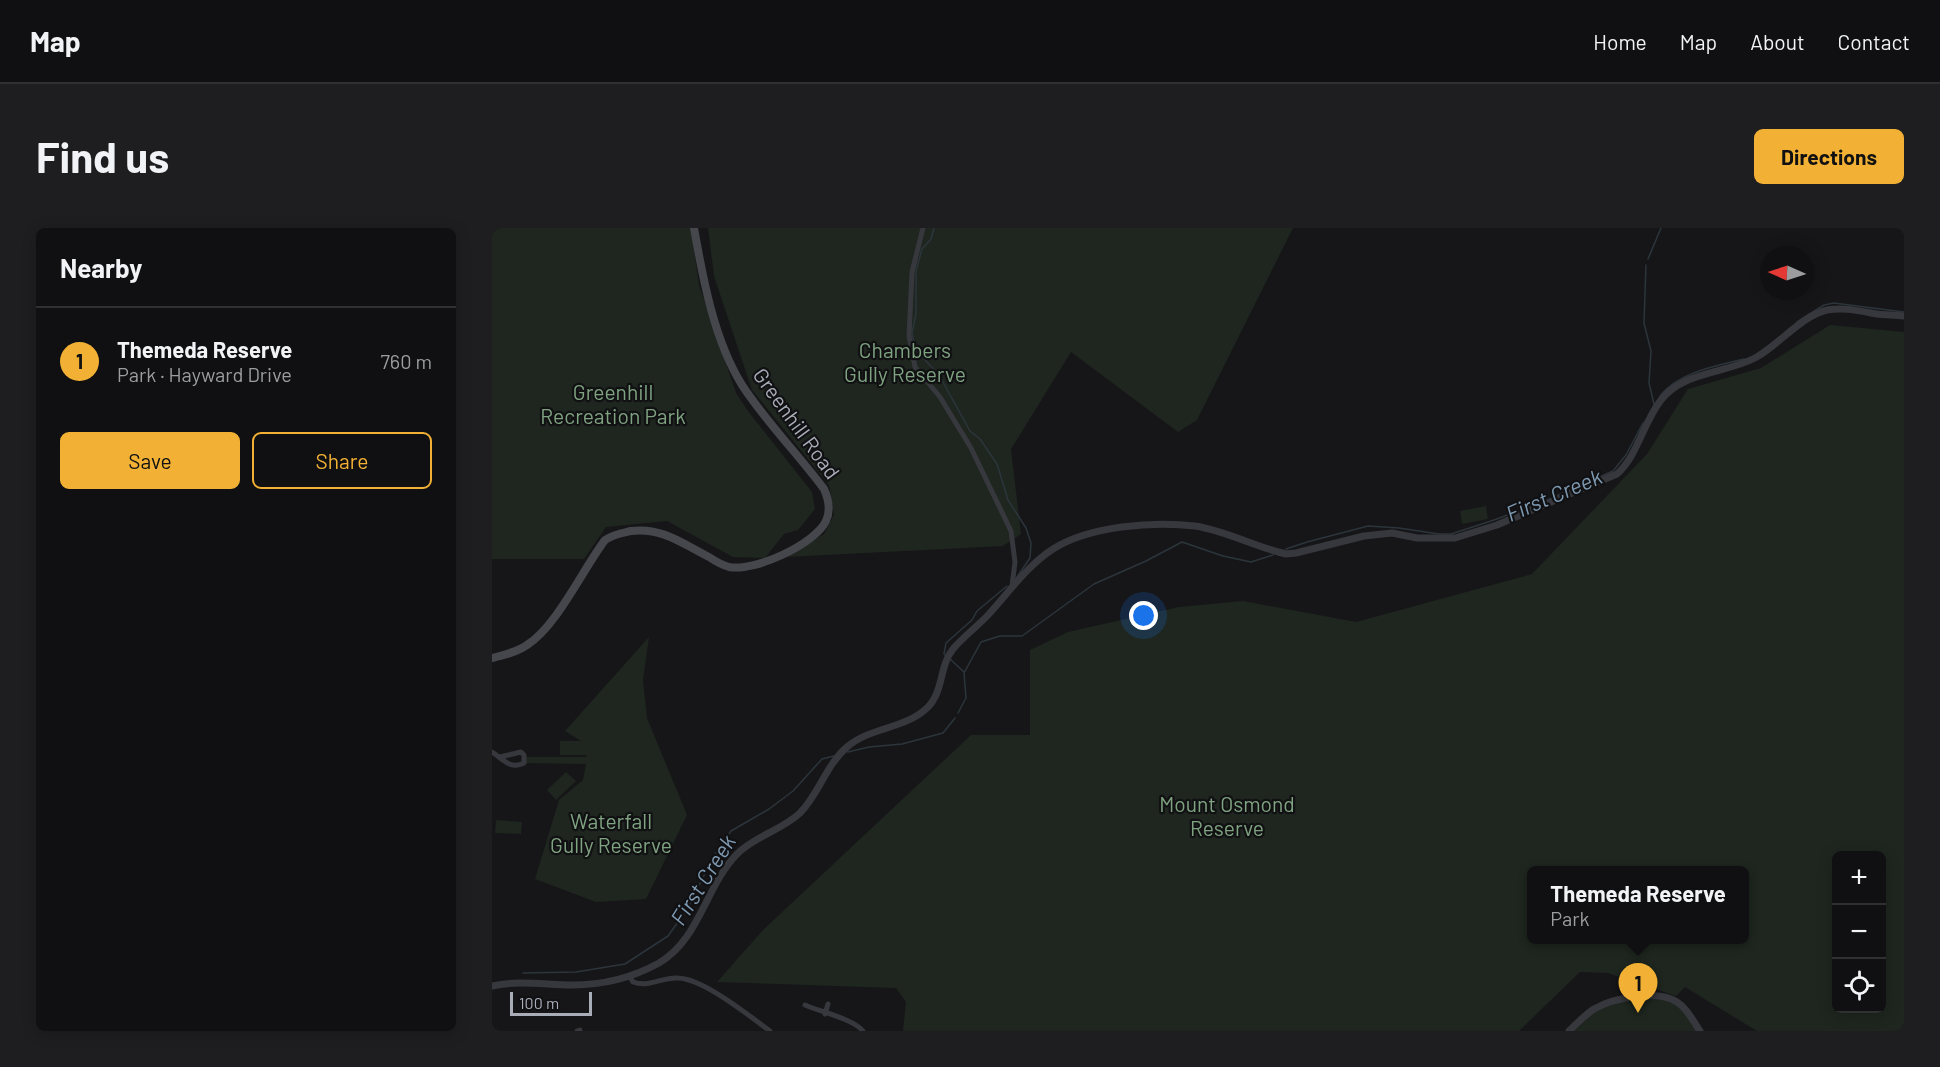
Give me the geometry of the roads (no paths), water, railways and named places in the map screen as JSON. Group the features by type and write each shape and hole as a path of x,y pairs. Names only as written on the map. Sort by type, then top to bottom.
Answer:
{"main road":[{"name":"Greenhill Road","path":"492,657 518,651 536,639 559,611 605,540 616,533 657,531 720,564 740,568 753,566 784,554 807,540 826,522 829,514 829,501 824,489 757,405 737,374 719,334 702,277 694,228"}],"street":[{"path":"923,228 912,272 909,336 915,368 940,397 971,448 1011,531 1016,562 1011,590"},
{"path":"492,986 527,983 574,985 602,982 630,977 660,962 687,937 710,892 736,854 802,811 847,747 863,737 916,716 927,708 938,691 952,650 1038,562 1051,550 1067,541 1131,526 1161,524 1196,526 1286,554 1296,554 1365,536 1392,533 1417,538 1455,538 1497,525 1617,474 1629,460 1645,426 1661,400 1674,386 1753,359 1775,346 1808,319 1825,311 1837,309 1904,316"},
{"path":"492,752 500,757"},
{"path":"630,977 633,982 642,984 673,978 694,981 721,996 770,1031"},
{"path":"1569,1031 1596,1008 1633,997 1656,996 1668,997 1681,1005 1700,1031"},
{"path":"825,1014 828,1004"},
{"path":"805,1005 825,1014 854,1022 863,1031"}],"waterway":[{"path":"934,228 931,239 922,249 916,271 916,314 912,333 915,349 939,375 970,431 980,439 997,464 1008,500 1026,528 1031,543 1030,558 1017,577"},
{"path":"1648,259 1661,228"},
{"path":"1646,265 1644,323 1651,351 1649,383 1654,404"},
{"name":"First Creek","path":"1797,322 1824,305 1834,303 1904,312"},
{"name":"First Creek","path":"1660,396 1677,381 1688,376 1710,367 1744,359"},
{"name":"First Creek","path":"1286,549 1368,526 1451,534 1494,520 1545,501 1613,471 1626,455 1643,423"},
{"name":"First Creek","path":"958,713 966,698 964,673 981,642 1000,636 1022,636 1094,584 1182,542 1223,556 1251,562 1273,555"},
{"path":"946,656 944,654 946,643 972,620 977,611 1007,586"},
{"path":"950,659 964,672"},
{"name":"First Creek","path":"848,752 869,747 902,744 943,733 955,718"},
{"name":"First Creek","path":"523,973 576,972 625,964 668,936 688,908 712,859 731,831 769,809 793,791 822,759 834,756"}],"place":[{"name":"Themeda Reserve","path":"1638,1013"}],"park label":[{"name":"Chambers Gully Reserve","path":"905,363"},
{"name":"Greenhill Recreation Park","path":"613,405"},
{"name":"Mount Osmond Reserve","path":"1227,817"},
{"name":"Waterfall Gully Reserve","path":"611,834"}]}
